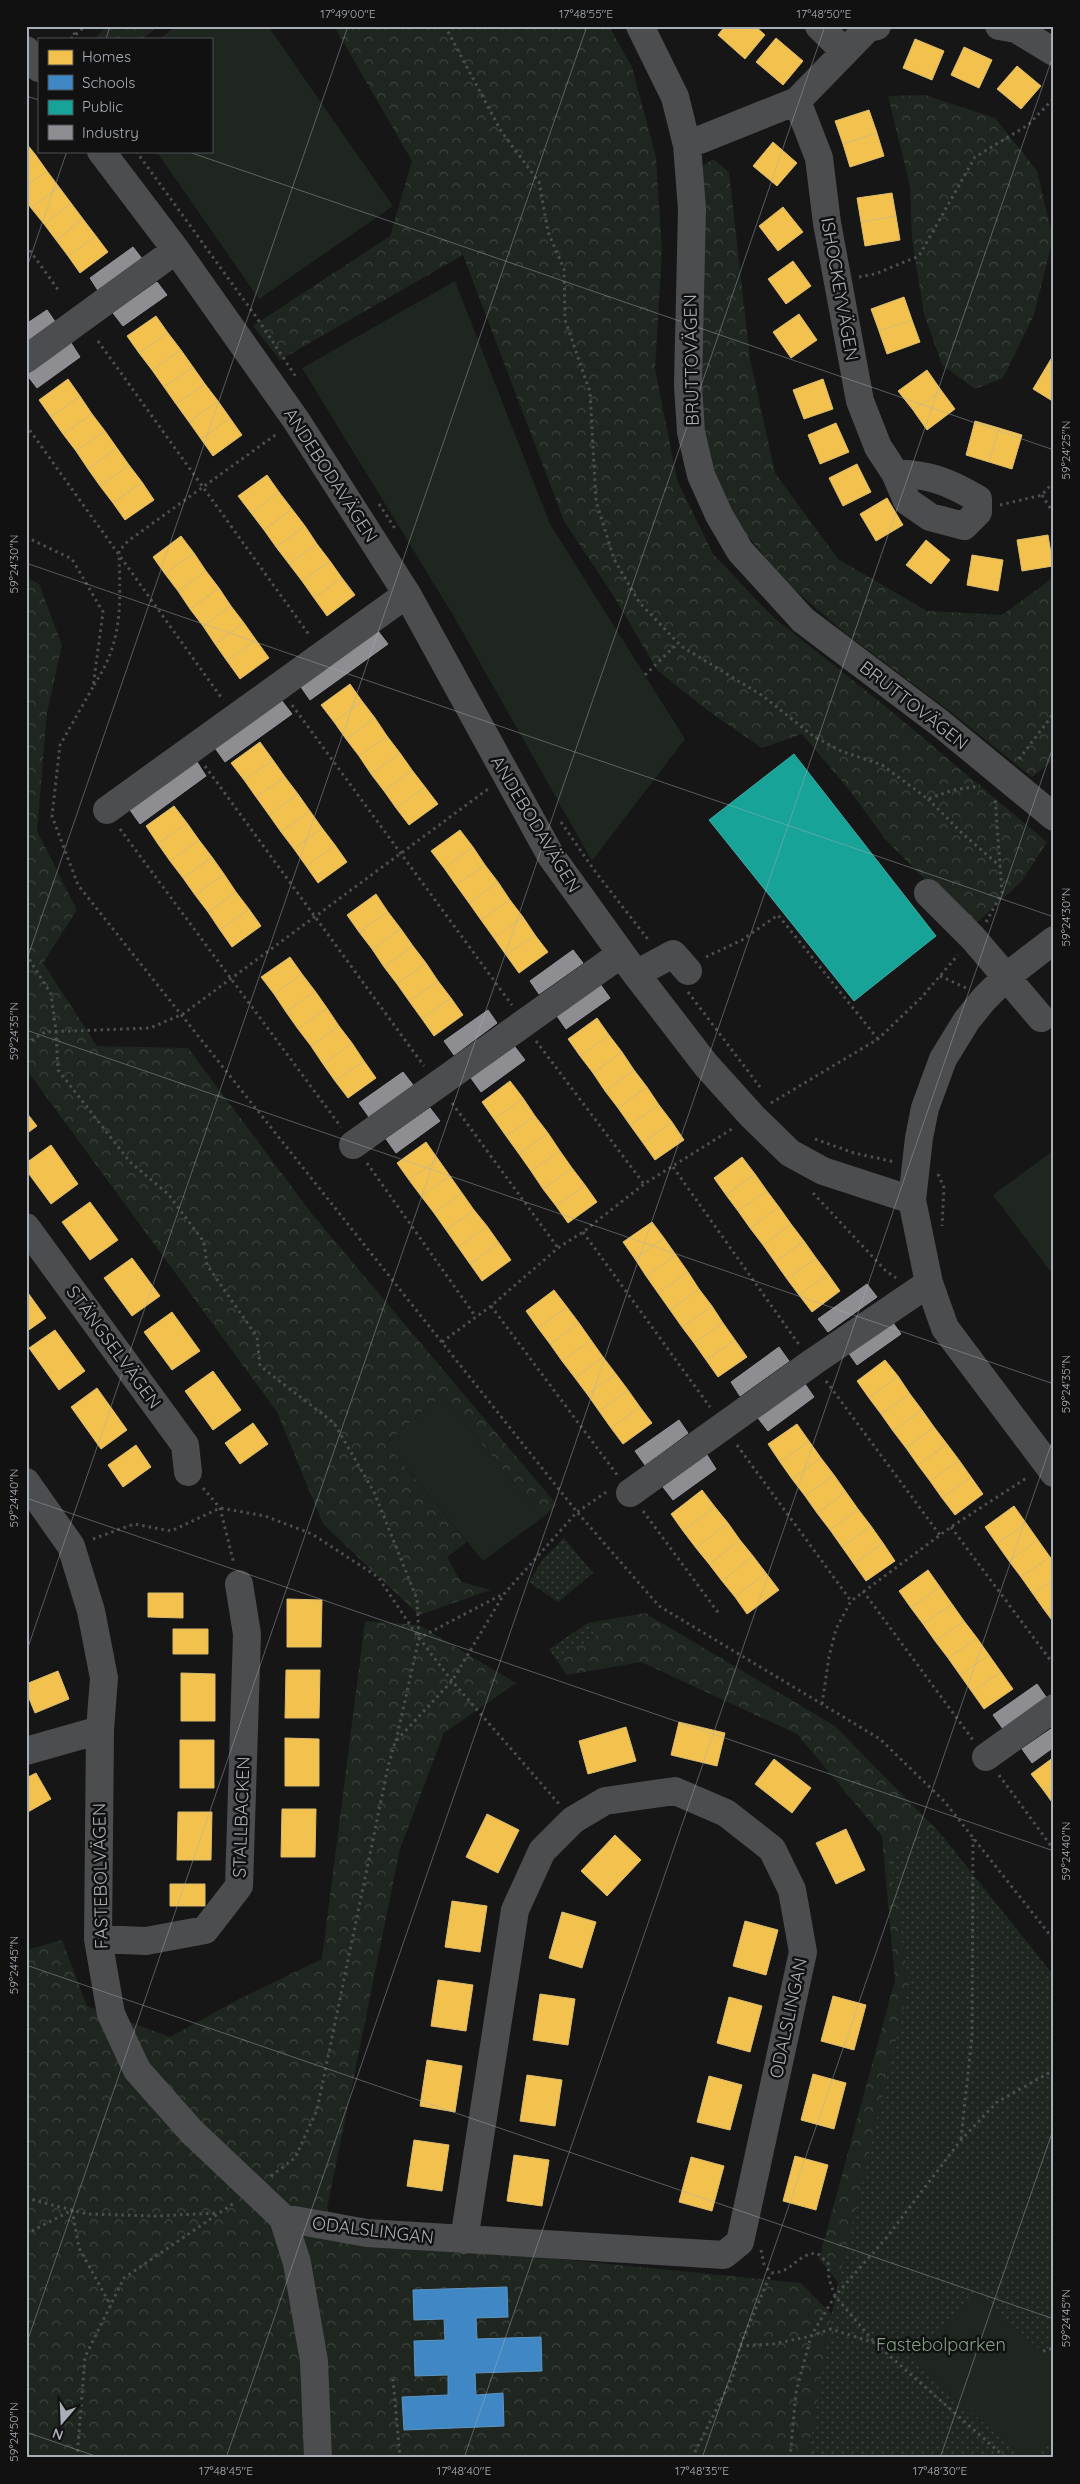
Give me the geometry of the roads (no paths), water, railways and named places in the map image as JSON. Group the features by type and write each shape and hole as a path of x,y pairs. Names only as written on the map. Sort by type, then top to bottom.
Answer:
{"street":[{"name":"BRUTTOVÄGEN","path":"640,26 675,97 687,145 692,209 688,385 691,432 701,475 719,515 740,551 803,620 941,724 1000,781 1054,817"},
{"path":"818,26 844,51"},
{"path":"687,145 797,101 868,28 877,26"},
{"path":"999,26 1016,29 1054,52"},
{"path":"26,50 38,67"},
{"name":"ISHOCKEYVÄGEN","path":"797,101 819,158 827,222 860,401 878,447 895,472 907,502 930,517 964,526 978,512 978,499 952,484 923,474 895,472"},
{"name":"ANDEBODAVÄGEN","path":"102,152 176,250 296,420 407,594 551,856 628,964 706,1065 767,1109 790,1153 822,1171 912,1200"},
{"path":"26,359 176,250"},
{"path":"107,810 407,594"},
{"path":"928,893 973,938 1041,1018"},
{"path":"1051,1469 945,1328 929,1282 912,1200 915,1165 925,1108 943,1059 967,1020 1006,977 1054,940"},
{"path":"353,1145 525,1023 628,964 678,968"},
{"name":"STÄNGSELVÄGEN","path":"26,1227 185,1445 188,1472"},
{"path":"626,1487 724,1425 929,1282"},
{"name":"FASTEBOLVÄGEN","path":"26,1482 71,1546 91,1611 104,1678 100,1730 98,1939 111,2014 137,2070 190,2131 283,2218 297,2263 314,2361 318,2458"},
{"name":"STALLBACKEN","path":"98,1939 146,1941 205,1930 240,1886 247,1634 239,1584"},
{"path":"986,1757 1054,1708"},
{"path":"26,1751 100,1730"},
{"name":"ODALSLINGAN","path":"283,2218 367,2233 464,2240 724,2255 740,2242 803,1952 792,1890 772,1849 726,1813 675,1791 605,1801 573,1820 542,1851 516,1910 464,2240"}],"park label":[{"name":"Fastebolparken","path":"941,2344"}]}
